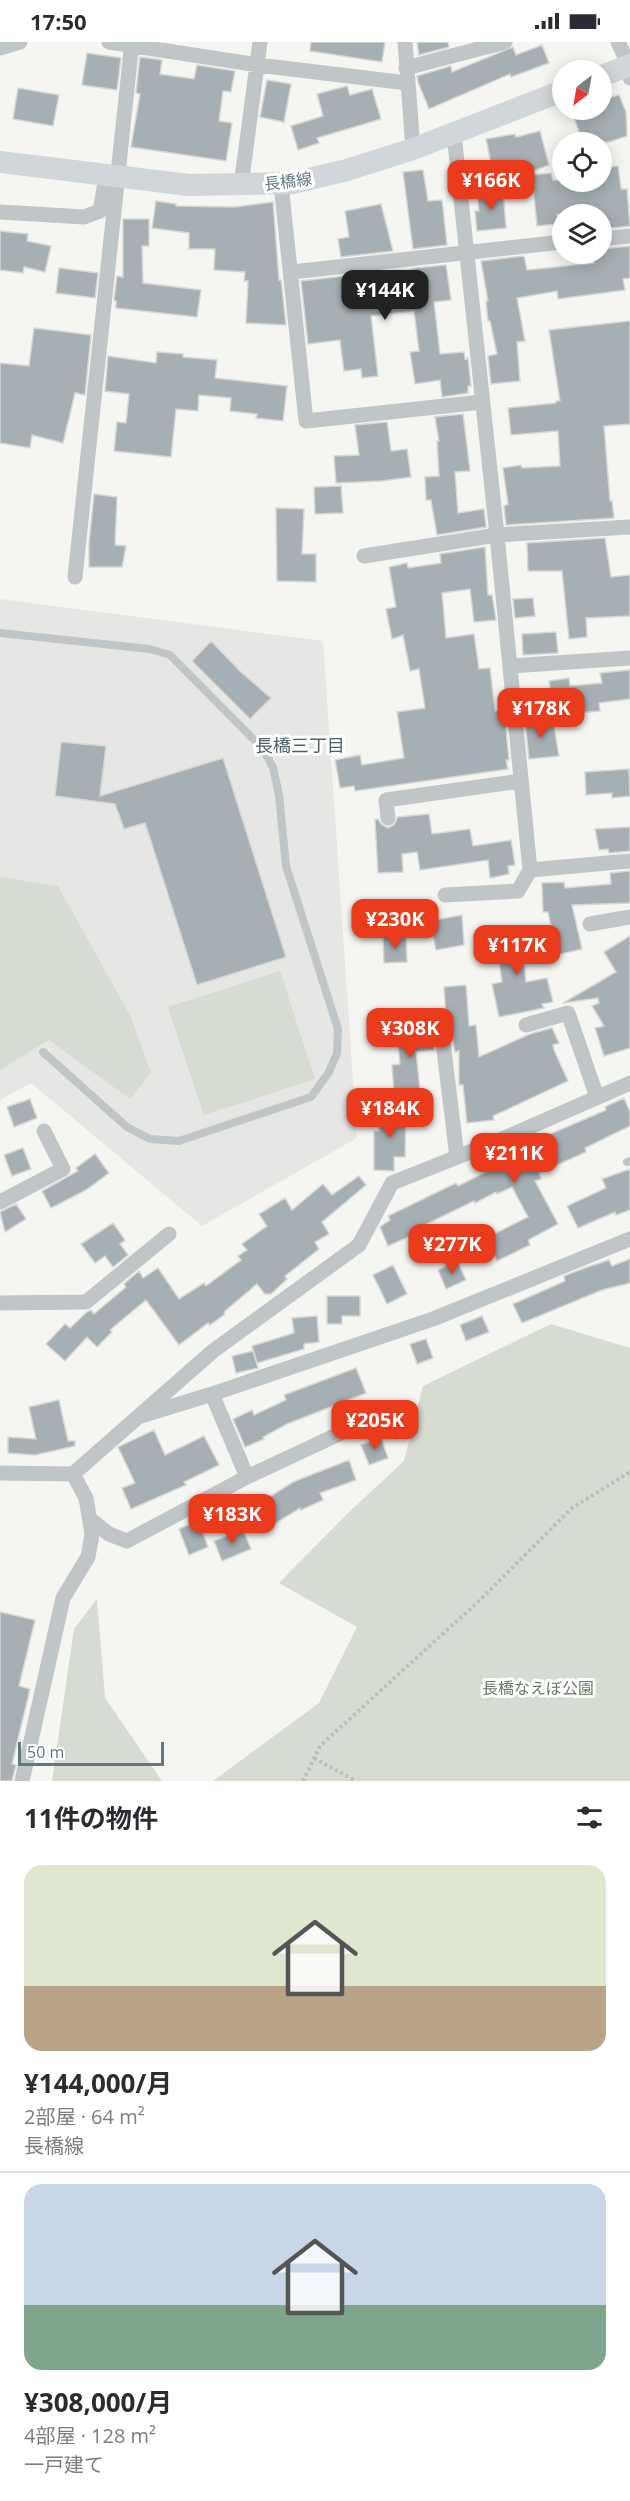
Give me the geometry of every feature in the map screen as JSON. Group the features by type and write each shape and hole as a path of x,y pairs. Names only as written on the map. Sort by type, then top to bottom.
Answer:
{"street":[{"path":"0,48 20,42"},
{"path":"109,42 258,65 407,76 505,42"},
{"path":"241,186 260,42"},
{"path":"405,42 412,149"},
{"path":"612,74 630,69 618,42"},
{"path":"75,577 111,177 132,44"},
{"name":"長橋線","path":"0,162 189,185 281,184 347,170 412,149 552,95"},
{"path":"445,895 518,891 530,870 454,134"},
{"path":"0,212 84,217 100,211 111,177"},
{"path":"281,184 306,421 482,402"},
{"path":"612,238 630,236"},
{"path":"291,272 552,243"},
{"path":"364,556 497,535 630,527"},
{"path":"510,666 630,658"},
{"path":"388,818 386,800 521,781"},
{"path":"530,870 630,861"},
{"path":"590,924 630,918"},
{"path":"526,1025 568,1013 597,1097"},
{"path":"441,1026 457,1157"},
{"path":"0,1473 73,1474 213,1351 359,1245 392,1183 630,1083"},
{"path":"0,1202 63,1169 44,1131"},
{"path":"0,1303 86,1302 169,1234"},
{"path":"136,1418 434,1319 630,1239"},
{"path":"212,1394 247,1477"},
{"path":"91,1520 109,1534 127,1541 247,1477 373,1418"},
{"path":"22,1781 63,1598 88,1557 92,1534 86,1498 73,1474"}],"lane":[{"path":"0,633 150,649 170,655 262,748 273,767 279,795 286,866 338,1029 337,1053 330,1072 311,1097 179,1141 150,1139 127,1126 44,1052"}],"path":[{"path":"303,1781 320,1746 481,1599 572,1508 630,1472"},
{"path":"314,1758 356,1781"}],"shaded area":[{"path":"0,599 323,641 357,1138 202,1226 31,1083 0,1100"}],"green space":[{"path":"0,877 58,886 131,1017 151,1073 130,1099 49,1040 0,1070"},
{"path":"280,971 315,1079 204,1115 168,1007"},
{"name":"長橋なえぼ公園","path":"551,1324 630,1348 630,1781 213,1781 319,1703 357,1627 279,1583 349,1512 404,1461 423,1386"},
{"path":"97,1599 105,1698 162,1781 52,1781 74,1629"}],"building":[{"path":"311,42 385,42 382,62 310,51"},
{"path":"417,42 448,42 449,47 419,55"},
{"path":"542,45 549,63 511,77 510,74 429,109 417,76 451,66 452,72 513,47 516,55"},
{"path":"87,53 121,58 117,90 82,85"},
{"path":"140,57 162,60 160,74 194,79 197,65 235,71 231,92 223,91 219,121 232,123 226,161 131,147 140,94 136,93"},
{"path":"267,80 291,84 284,122 260,117"},
{"path":"347,86 350,95 372,89 381,119 317,138 319,143 298,150 291,126 323,116 317,94"},
{"path":"18,88 59,95 53,126 13,119"},
{"path":"619,95 626,112 627,136 612,141 612,132 579,132 575,120 612,120 612,97"},
{"path":"540,131 549,165 530,172 532,181 496,188 486,139 515,134 516,137"},
{"path":"618,166 621,189 627,189 630,226 612,228 612,204 552,204 552,225 537,226 532,175 551,173 552,192 612,192 612,167"},
{"path":"423,170 428,201 442,200 447,245 413,249 403,172"},
{"path":"503,190 506,228 477,231 475,211 479,211 477,192"},
{"path":"156,201 176,204 176,206 235,207 273,202 279,280 281,280 286,325 246,323 248,281 244,281 245,272 214,270 215,249 189,249 189,233 152,228"},
{"path":"381,204 393,251 341,257 338,239 349,237 345,211"},
{"path":"123,219 149,219 149,246 142,246 143,283 201,290 197,317 116,308 114,300 117,276 123,277"},
{"path":"0,231 28,234 27,241 51,246 45,272 24,267 23,273 0,270"},
{"path":"630,246 630,278 623,279 625,290 558,299 557,291 517,298 525,341 517,342 520,381 491,384 488,356 497,354 490,321 488,321 486,301 488,301 481,261 524,256 527,270 584,264 612,264 612,248"},
{"path":"446,265 451,300 434,302 440,354 464,352 465,359 468,358 471,386 468,386 468,393 442,397 440,380 415,384 410,352 419,351 414,311 371,316 378,376 362,378 361,369 344,371 340,340 308,344 301,281 398,270 399,273 416,268"},
{"path":"59,268 98,273 95,298 56,293"},
{"path":"630,321 630,424 604,426 610,501 612,501 614,518 506,525 504,506 508,504 503,468 521,465 522,468 560,466 558,431 511,435 508,408 560,401 549,330"},
{"path":"34,328 91,335 85,395 75,393 63,443 32,435 30,448 0,443 0,363 29,366"},
{"path":"157,352 217,360 215,378 287,386 283,421 256,418 257,414 230,411 231,398 199,395 198,411 176,409 171,457 114,451 117,422 126,423 129,394 105,391 108,356 156,363"},
{"path":"463,414 470,471 455,472 458,513 484,509 486,527 437,535 431,500 426,500 425,477 439,476 437,441 439,441 435,417"},
{"path":"387,422 391,451 407,449 411,477 336,483 334,456 359,455 355,425"},
{"path":"341,486 343,513 315,514 314,487"},
{"path":"94,494 117,497 115,545 126,546 122,567 89,567"},
{"path":"276,508 304,509 302,554 316,554 316,582 277,581"},
{"path":"605,538 611,577 630,575 630,616 586,618 587,637 569,639 562,571 528,571 527,543"},
{"path":"485,547 488,595 492,595 496,620 474,622 470,589 442,593 446,638 474,634 479,669 490,668 495,711 504,710 508,769 355,791 354,786 340,788 335,760 360,755 362,765 404,758 397,712 425,708 419,669 410,671 403,635 392,639 386,609 396,607 389,567 407,563 408,568 441,563 440,554"},
{"path":"533,598 535,616 515,618 513,599"},
{"path":"556,632 558,653 523,655 522,634"},
{"path":"211,641 241,672 271,698 250,719 192,661"},
{"path":"630,670 630,699 599,703 600,711 554,715 549,681 569,678 570,686 602,683 600,673"},
{"path":"553,720 559,756 529,759 525,721"},
{"path":"61,742 106,746 100,796 223,758 286,957 197,985 145,823 124,829 115,804 55,796"},
{"path":"629,769 630,796 612,798 612,793 586,795 585,772"},
{"path":"429,814 432,834 470,829 473,846 511,840 515,865 508,866 509,874 490,878 488,860 420,870 417,852 402,854 403,872 378,873 375,820 378,819 388,828 394,825 398,817"},
{"path":"630,827 630,851 609,853 608,849 599,850 595,829"},
{"path":"630,871 630,903 572,905 582,949 561,954 556,947 548,912 543,912 542,883 564,882 565,888 611,884 610,873"},
{"path":"462,915 464,945 436,950 430,921"},
{"path":"538,931 540,943 522,947 526,982 547,978 553,1002 542,1004 544,1008 499,1017 492,984 502,982 498,952 487,954 483,938"},
{"path":"406,936 407,962 384,963 383,937"},
{"path":"630,936 630,1048 604,1056 595,1028 604,1026 592,1006 599,1003 598,998 563,1003 616,972 604,952"},
{"path":"466,985 469,1026 476,1025 479,1057 530,1034 552,1028 559,1043 553,1045 554,1050 568,1081 493,1116 494,1120 467,1123 463,1085 459,1085 459,1051 455,1052 451,1025 446,1018 444,987"},
{"path":"432,1030 434,1050 416,1052 420,1090 394,1092 392,1065 400,1064 397,1033"},
{"path":"624,1098 630,1112 630,1126 585,1148 586,1152 539,1173 541,1179 535,1181 558,1224 528,1240 530,1245 497,1261 486,1238 528,1217 512,1187 475,1203 474,1201 412,1231 413,1235 388,1246 380,1227 390,1220 388,1216 456,1183 458,1186 514,1158 511,1151 606,1110 605,1107"},
{"path":"30,1099 37,1118 14,1127 7,1107"},
{"path":"383,1109 406,1109 405,1157 394,1157 394,1171 374,1170 374,1131 379,1131 379,1115 383,1116"},
{"path":"23,1148 31,1169 12,1176 4,1155"},
{"path":"95,1154 109,1173 86,1190 51,1208 42,1191 78,1171 76,1168"},
{"path":"630,1169 630,1210 616,1215 615,1212 578,1228 567,1206 606,1188 602,1179"},
{"path":"359,1176 366,1185 322,1222 329,1234 315,1242 319,1249 285,1276 287,1279 271,1294 265,1294 257,1284 224,1312 225,1314 210,1325 208,1323 179,1345 146,1300 110,1330 112,1332 97,1347 87,1337 65,1361 46,1344 65,1324 70,1328 87,1312 91,1310 94,1314 126,1287 124,1284 139,1271 143,1278 158,1268 179,1299 204,1283 206,1286 241,1260 238,1256 247,1250 242,1244 267,1226 259,1214 285,1198 292,1210 323,1184 332,1195"},
{"path":"16,1204 26,1219 5,1232 0,1212"},
{"path":"113,1223 125,1240 120,1244 128,1255 113,1267 105,1256 95,1263 81,1244"},
{"path":"630,1259 630,1283 602,1290 522,1323 513,1304 565,1281 564,1276 609,1260 612,1266"},
{"path":"457,1261 466,1280 446,1289 438,1270"},
{"path":"393,1265 407,1294 387,1304 373,1275"},
{"path":"327,1296 360,1296 360,1316 342,1316 342,1324 327,1324"},
{"path":"317,1316 319,1342 304,1344 304,1349 257,1363 252,1346 294,1333 292,1318"},
{"path":"482,1316 489,1332 466,1341 460,1325"},
{"path":"426,1339 433,1358 417,1364 410,1344"},
{"path":"253,1351 258,1368 236,1373 232,1356"},
{"path":"356,1368 366,1393 287,1424 263,1437 264,1439 245,1447 233,1419 252,1410 254,1415 286,1400 284,1395"},
{"path":"59,1400 68,1441 75,1441 75,1446 35,1455 8,1453 8,1437 36,1439 29,1407"},
{"path":"154,1430 165,1455 204,1436 219,1465 184,1482 186,1485 131,1509 122,1488 135,1483 118,1447"},
{"path":"381,1438 388,1458 369,1465 361,1445"},
{"path":"349,1460 356,1480 320,1493 323,1500 301,1510 300,1508 271,1526 257,1505 293,1482"},
{"path":"198,1521 208,1547 189,1555 179,1529"},
{"path":"243,1530 251,1549 222,1561 214,1541"},
{"path":"0,1612 35,1620 19,1686 30,1689 12,1764 16,1765 12,1781 0,1781"}],"district":[{"name":"長橋三丁目","path":"300,745"}]}
